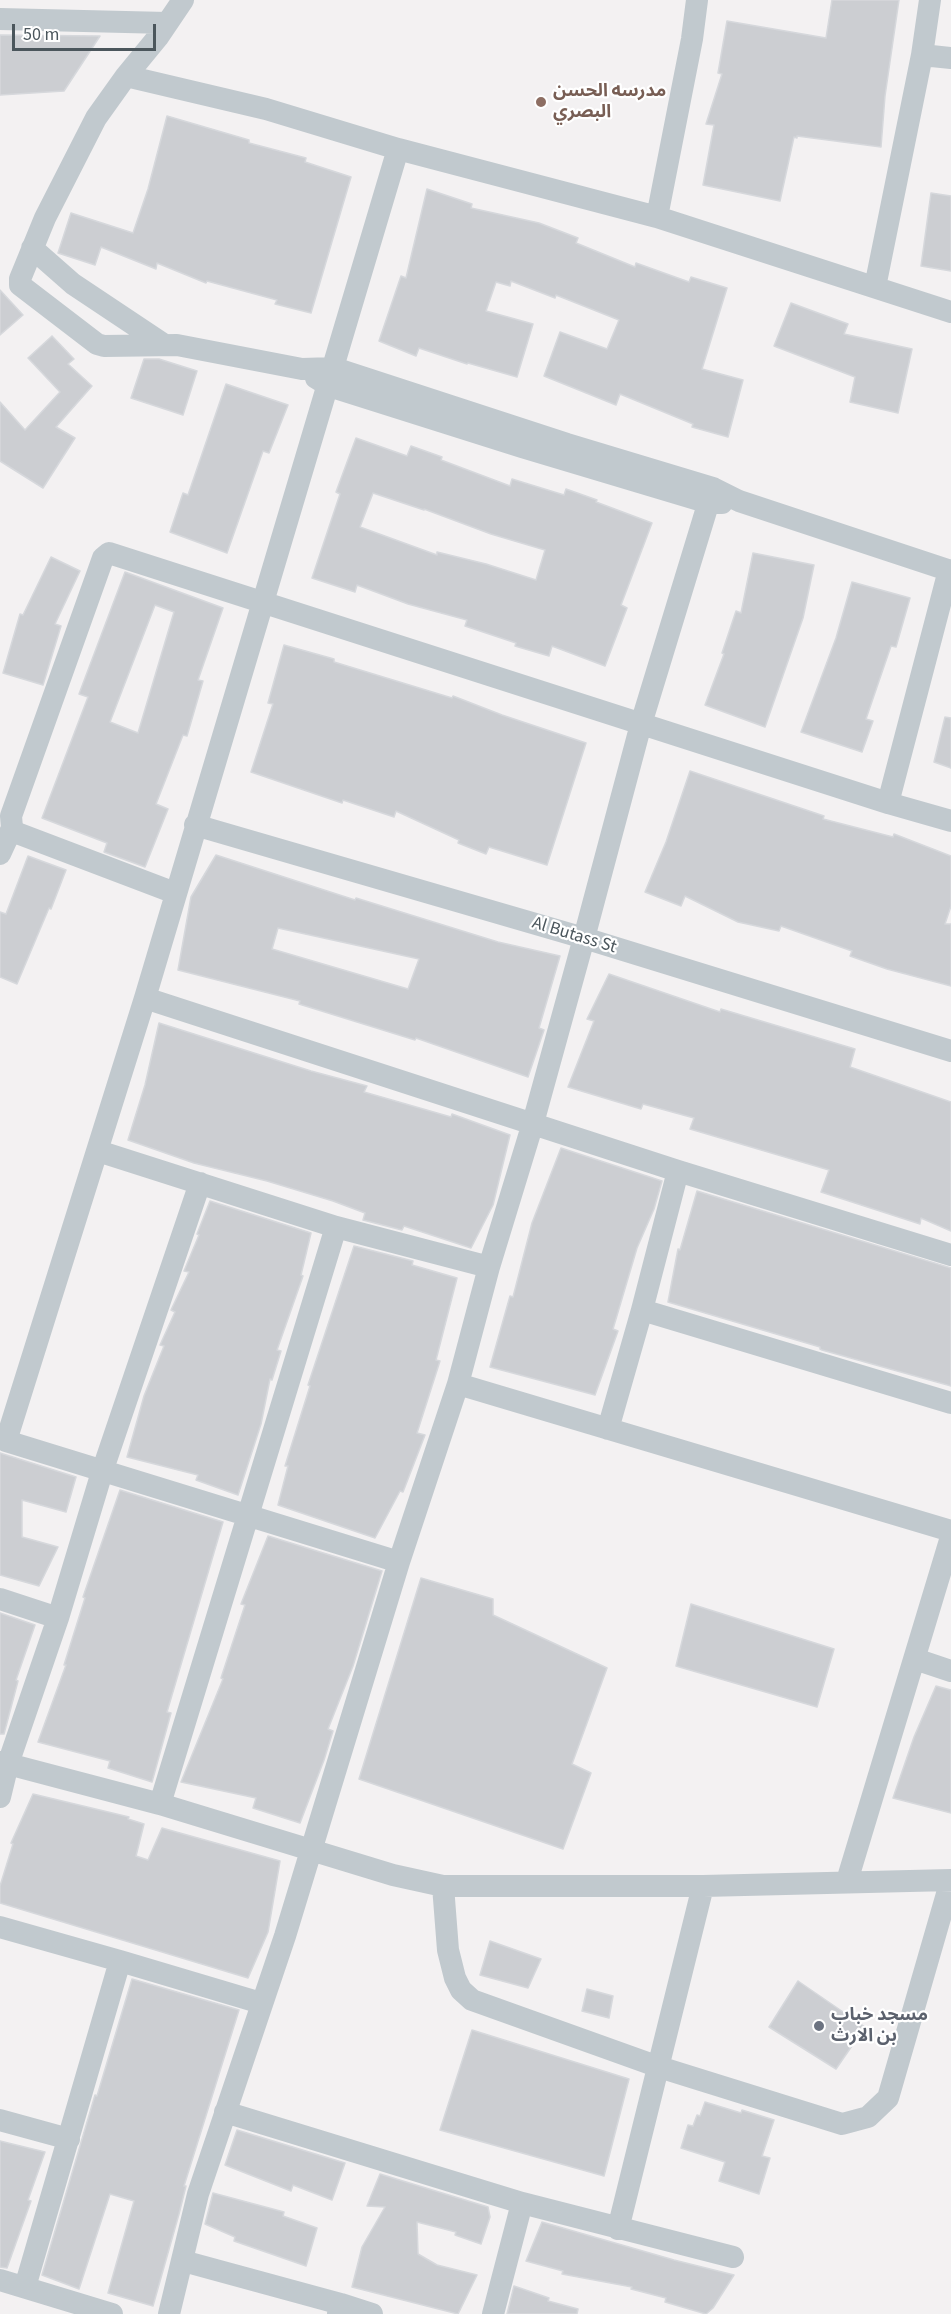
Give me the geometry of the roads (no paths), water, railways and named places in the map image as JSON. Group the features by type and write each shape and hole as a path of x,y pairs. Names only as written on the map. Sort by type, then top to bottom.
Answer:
{"street":[{"path":"183,0 96,117 32,248 21,274 20,285 97,344 104,346 163,344 302,369 567,444 711,496 739,501 950,570 888,803"},
{"path":"657,218 698,0"},
{"path":"875,287 922,55 930,0"},
{"path":"0,19 167,23"},
{"path":"922,55 951,58"},
{"path":"126,76 266,109 398,149 657,218 951,312"},
{"path":"398,149 145,998 98,1151 3,1440 399,1562"},
{"path":"32,248 73,284 163,344"},
{"path":"169,2314 198,2194 311,1851 399,1562 458,1384 489,1267 533,1123 641,724 711,496"},
{"path":"0,854 12,828 11,816 106,554 112,554 888,803 951,821"},
{"name":"Al Butass St","path":"195,825 584,938 951,1051"},
{"path":"12,828 17,833 175,893"},
{"path":"145,998 678,1171 951,1255"},
{"path":"98,1151 336,1227 489,1267"},
{"path":"608,1429 678,1171"},
{"path":"0,1797 4,1763 58,1618 102,1472 200,1183"},
{"path":"160,1804 336,1227"},
{"path":"642,1310 951,1403"},
{"path":"458,1384 951,1531"},
{"path":"847,1881 951,1537"},
{"path":"0,1599 58,1618"},
{"path":"915,1659 951,1671"},
{"path":"4,1763 160,1804 393,1875 443,1886 703,1886 951,1880 888,2098 868,2117 842,2124 659,2067 472,2000 461,1990 455,1978 448,1950 443,1886"},
{"path":"618,2229 703,1886"},
{"path":"0,1927 261,2004"},
{"path":"25,2287 120,1961"},
{"path":"225,2112 522,2203 733,2257"},
{"path":"0,2120 69,2139"},
{"path":"493,2314 522,2203"},
{"path":"183,2261 340,2309 372,2314"},
{"path":"0,2280 112,2314"}],"place":[{"name":"مدرسه الحسن البصري","path":"541,102"},
{"name":"مسجد خباب بن الارث","path":"819,2026"}]}
